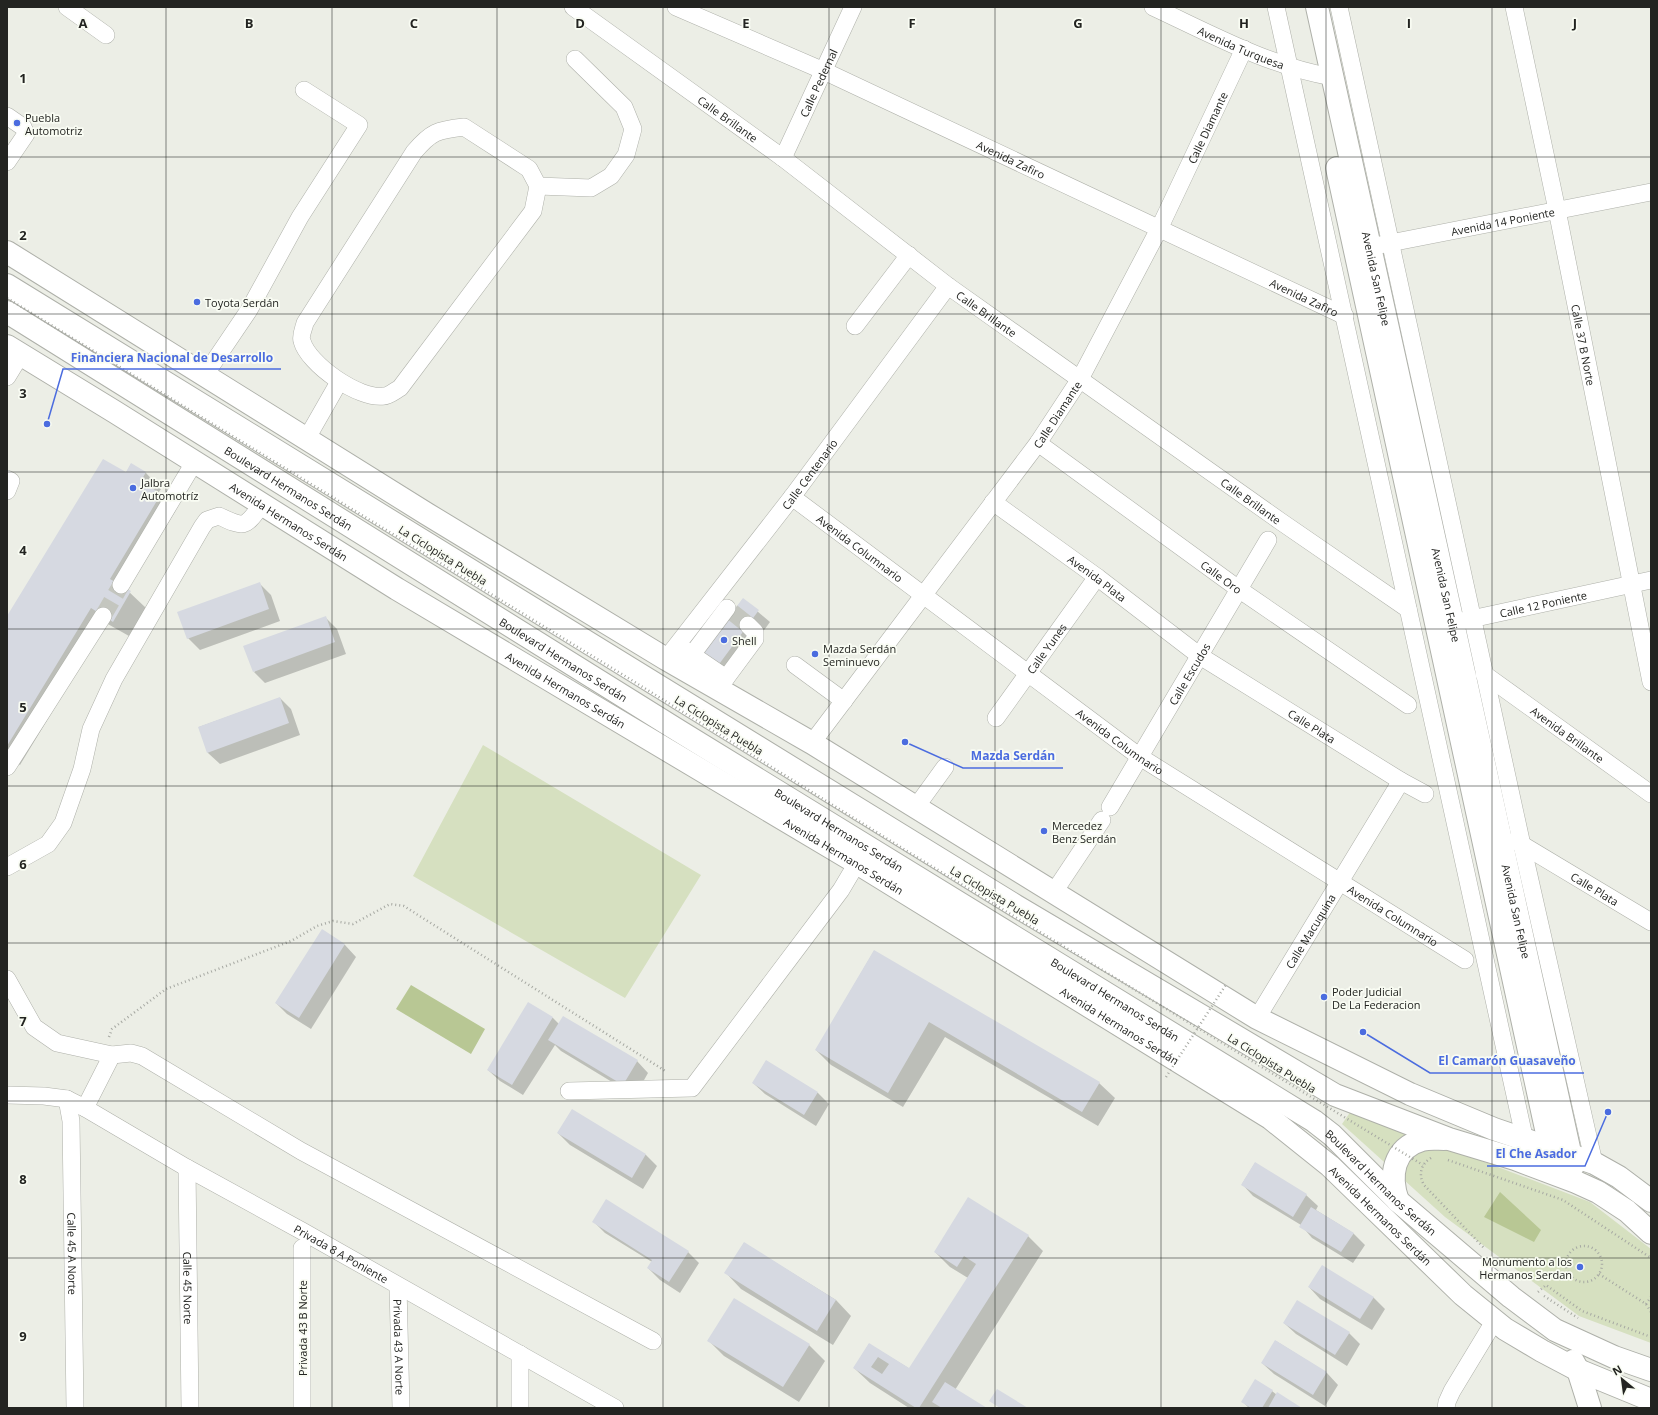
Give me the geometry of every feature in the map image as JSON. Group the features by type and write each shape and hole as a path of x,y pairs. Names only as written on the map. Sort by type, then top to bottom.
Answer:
{"main road":[{"name":"Avenida San Felipe","path":"1302,7 1325,76 1372,247 1499,831 1561,1151 1554,1174"},
{"name":"Avenida San Felipe","path":"1317,7 1325,76"},
{"path":"7,252 427,514 586,610 679,656 775,721 925,812 1257,1018 1410,1094 1494,1129 1594,1163 1619,1177 1651,1201"},
{"path":"7,285 946,862 1335,1096 1448,1149"},
{"path":"65,320 78,297"},
{"name":"Boulevard Hermanos Serdán","path":"7,312 678,731 1314,1121 1332,1135 1398,1201 1511,1297 1556,1330 1614,1357 1651,1370"},
{"path":"63,347 92,398"},
{"name":"Avenida Hermanos Serdán","path":"14,350 195,461 397,589 857,863 1270,1118 1330,1166 1463,1295 1495,1320 1542,1352 1578,1370 1651,1400"},
{"path":"89,363 115,412"},
{"path":"263,504 344,522"},
{"path":"378,512 427,514"},
{"path":"586,610 589,621 595,629 650,666 658,675 661,686"},
{"name":"Avenida San Felipe","path":"1453,622 1477,818 1515,992 1561,1151 1576,1182"},
{"path":"775,721 784,738 794,750 831,779 840,797"},
{"path":"925,812 946,862"},
{"path":"1398,1201 1393,1184 1393,1174 1397,1160 1401,1154 1414,1143 1423,1139 1448,1149 1531,1165 1576,1182 1598,1192 1627,1211 1651,1232"},
{"path":"1423,1222 1431,1263"},
{"path":"1556,1330 1578,1370 1590,1408"}],"street":[{"path":"67,7 106,35"},
{"name":"Calle Brillante","path":"572,7 783,158 948,286 1280,521 1408,609"},
{"name":"Avenida Zafiro","path":"676,7 824,71 1345,316"},
{"name":"Calle Pedernal","path":"783,158 853,7"},
{"name":"Avenida Turquesa","path":"1153,7 1244,49 1289,67 1325,76"},
{"path":"1276,7 1531,1165"},
{"name":"Avenida San Felipe","path":"1339,7 1372,247 1453,622 1484,674 1594,1163"},
{"name":"Calle 37 B Norte","path":"1514,7 1557,210 1651,682"},
{"name":"Calle Diamante","path":"812,743 1038,443 1080,379 1159,229 1244,49"},
{"path":"538,186 591,188 611,176 626,156 633,129 624,108 575,59"},
{"path":"206,375 249,310 300,217 359,125 304,90"},
{"path":"7,116 23,127 26,134 7,162"},
{"path":"464,127 529,168 538,186 533,211 400,388 384,396 363,393 339,382 306,352 301,339 305,323 414,152 428,136 449,129 464,127"},
{"name":"Avenida 14 Poniente","path":"1372,247 1651,192"},
{"path":"855,326 909,255"},
{"name":"Calle Centenario","path":"679,656 713,597 792,498 948,286"},
{"path":"7,377 14,350"},
{"path":"306,438 339,382"},
{"name":"Calle Oro","path":"1038,443 1240,590 1408,705"},
{"path":"121,585 195,461"},
{"path":"7,479 11,481 7,491"},
{"name":"Avenida Columnario","path":"792,498 1140,757 1465,960"},
{"name":"Avenida Plata","path":"993,502 1097,577 1200,656"},
{"path":"7,867 48,844 63,824 82,769 91,729 114,679 202,527 208,520 219,516 237,525 244,524 263,504"},
{"name":"Calle Escudos","path":"1054,892 1106,813 1240,590 1268,540"},
{"name":"Calle Yunes","path":"996,718 1097,577"},
{"name":"Calle 12 Poniente","path":"1453,622 1651,580"},
{"path":"679,656 730,610 713,597"},
{"path":"7,767 103,616"},
{"path":"722,684 756,636 755,632 748,625"},
{"name":"Calle Plata","path":"1200,656 1401,781 1425,794"},
{"path":"795,666 844,701"},
{"name":"Avenida Brillante","path":"1484,674 1651,794"},
{"path":"925,812 945,767"},
{"name":"Calle Macuquina","path":"1257,1018 1401,781"},
{"name":"Calle Plata","path":"1477,818 1651,922"},
{"path":"569,1091 692,1088 841,890 857,863"},
{"path":"7,980 34,1027 57,1043 112,1055 131,1053 142,1056 301,1151 653,1340"},
{"path":"85,1108 112,1055"},
{"name":"Privada 8 A Poniente","path":"7,1095 44,1096 67,1099 85,1108 187,1168 302,1231 615,1408"},
{"name":"Calle 45 A Norte","path":"67,1099 71,1121 75,1408"},
{"name":"Calle 45 Norte","path":"187,1168 190,1408"},
{"name":"Privada 43 B Norte","path":"302,1248 302,1408"},
{"name":"Privada 43 A Norte","path":"398,1286 401,1408"},
{"path":"1446,1408 1452,1391 1495,1320"},
{"path":"520,1354 520,1408"}],"path":[{"name":"La Ciclopista Puebla","path":"7,298 625,676 915,856 1423,1165"},
{"path":"112,1055 107,1042 112,1029 166,989 291,941 317,926 333,921 353,924 390,904 404,906 692,1088"},
{"path":"1166,1077 1227,983"},
{"path":"1448,1149 1563,1200 1651,1258"},
{"path":"1434,1157 1423,1165 1420,1176 1424,1185 1488,1252"},
{"path":"1580,1246 1592,1248 1600,1256 1601,1268 1599,1274 1590,1281 1578,1281 1573,1278 1566,1269 1567,1257 1574,1248 1580,1246"},
{"path":"1599,1274 1646,1304 1651,1312"},
{"path":"1538,1292 1546,1285 1582,1311 1651,1337"},
{"path":"1532,1288 1578,1318"},
{"path":"1646,1304 1651,1297"}],"shaded area":[{"path":"483,745 701,875 625,998 413,876"},
{"path":"411,985 485,1029 471,1054 396,1009"},
{"path":"1351,1111 1590,1202 1651,1249 1651,1343 1579,1316 1445,1217 1342,1124"},
{"path":"1500,1192 1541,1230 1534,1242 1484,1217"}],"building":[{"path":"103,459 126,472 131,463 146,472 141,481 161,494 110,579 131,591 113,622 91,608 7,746 7,616"},
{"path":"260,582 269,609 187,639 177,612"},
{"name":"Shell","path":"743,598 759,610 717,667 700,655"},
{"path":"326,616 335,642 253,672 243,646"},
{"path":"280,697 289,723 207,753 198,727"},
{"path":"322,929 345,944 299,1018 275,1003"},
{"path":"874,950 1100,1082 1082,1112 929,1022 888,1093 815,1050"},
{"path":"528,1002 553,1017 512,1085 487,1070"},
{"path":"563,1016 638,1060 623,1085 548,1040"},
{"path":"766,1060 818,1092 804,1115 752,1083"},
{"path":"572,1109 646,1154 632,1178 557,1133"},
{"path":"1255,1162 1307,1194 1293,1217 1241,1185"},
{"path":"968,1197 1029,1235 919,1408 916,1408 853,1368 869,1343 909,1368 976,1264 964,1256 957,1267 934,1252","holes":["878,1357 889,1364 882,1374 871,1367"]},
{"path":"606,1199 689,1251 669,1282 647,1268 652,1260 592,1222"},
{"path":"1311,1207 1354,1233 1341,1252 1299,1227"},
{"path":"744,1242 836,1300 817,1331 724,1273"},
{"path":"1322,1265 1374,1297 1360,1319 1308,1287"},
{"path":"734,1298 810,1344 783,1387 707,1341"},
{"path":"1297,1300 1350,1332 1335,1355 1283,1323"},
{"path":"1275,1340 1327,1372 1313,1395 1261,1363"},
{"path":"1255,1379 1273,1390 1262,1408 1251,1408 1241,1402"},
{"path":"945,1382 987,1408 942,1408 932,1402"},
{"path":"997,1389 1028,1408 1000,1408 989,1401"},
{"path":"1277,1392 1302,1408 1268,1408"}],"tunnel":[{"path":"103,616 121,585"},
{"path":"732,612 748,625"}],"place":[{"name":"Puebla Automotriz","path":"17,123"},
{"name":"Toyota Serdán","path":"197,302"},
{"name":"Financiera Nacional de Desarrollo","path":"47,424"},
{"name":"Jalbra Automotríz","path":"133,488"},
{"name":"Shell","path":"724,640"},
{"name":"Mazda Serdán Seminuevo","path":"815,654"},
{"name":"Mazda Serdán","path":"905,742"},
{"name":"Mercedez Benz Serdán","path":"1044,831"},
{"name":"Poder Judicial De La Federacion","path":"1324,997"},
{"name":"El Camarón Guasaveño","path":"1363,1032"},
{"name":"El Che Asador","path":"1608,1112"},
{"name":"Monumento a los Hermanos Serdan","path":"1580,1267"}]}
